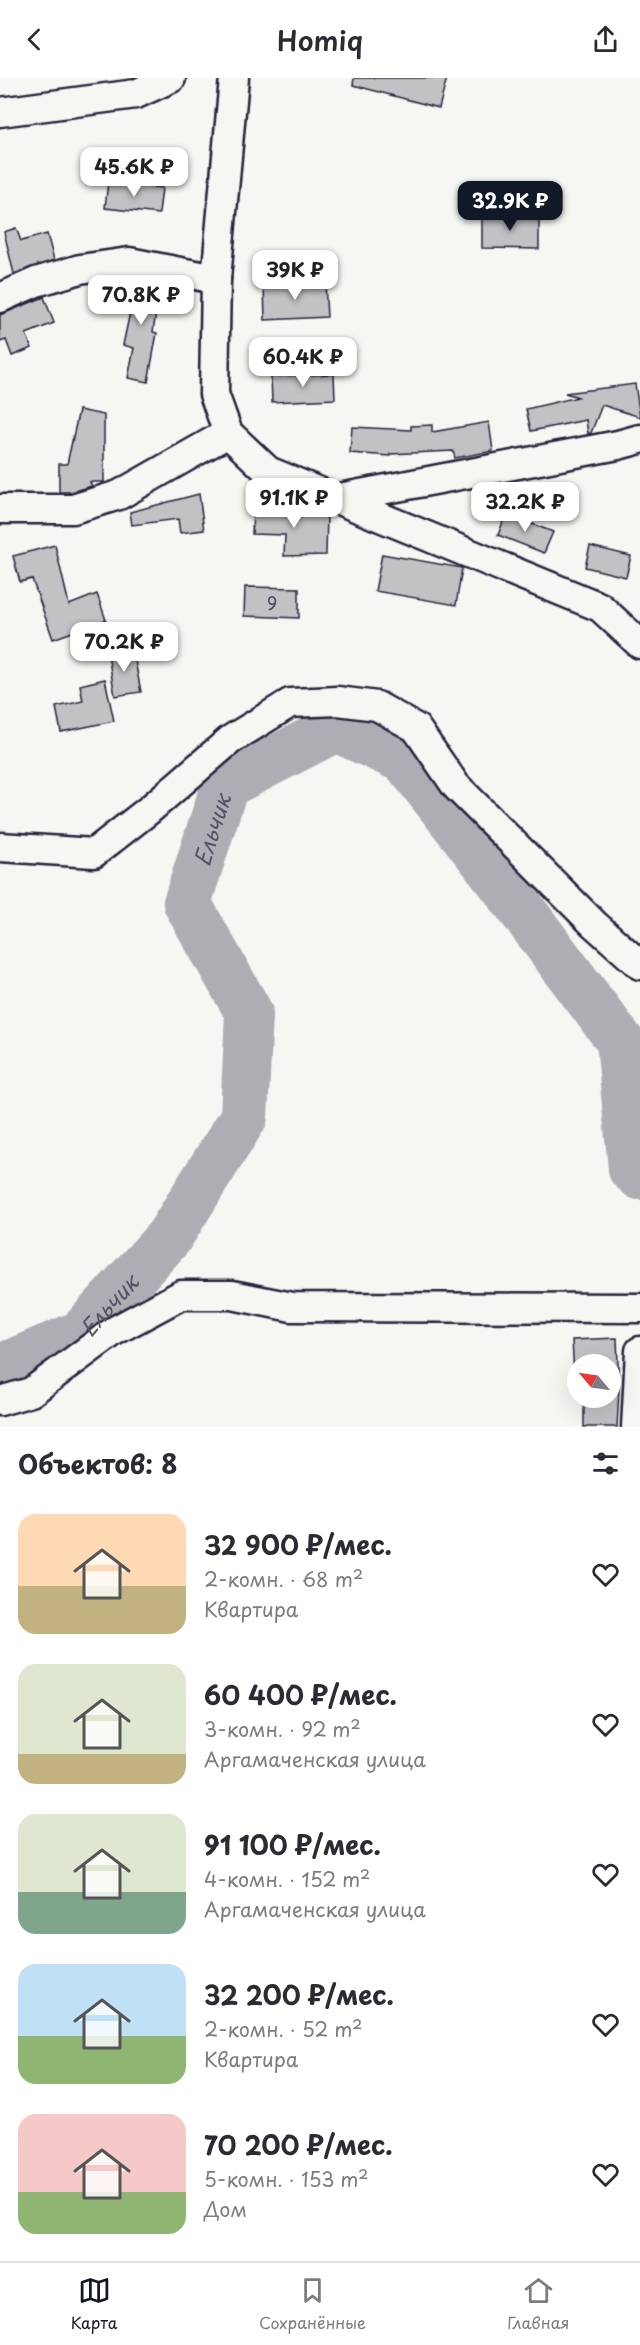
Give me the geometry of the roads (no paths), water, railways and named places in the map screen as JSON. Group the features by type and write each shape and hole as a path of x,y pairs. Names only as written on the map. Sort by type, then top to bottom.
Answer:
{"street":[{"path":"0,112 136,94 171,78"},
{"path":"234,78 213,332 214,393 228,433 268,471 600,607 640,644"},
{"path":"0,298 47,278 80,269 129,262 216,279"},
{"path":"0,509 73,509 118,495 228,433"},
{"path":"334,499 640,439"},
{"path":"0,847 94,853 149,810 230,740 290,703 338,701 377,706 416,728 456,786 594,924 640,965"},
{"path":"0,1401 31,1392 114,1331 181,1295 232,1295 292,1307 640,1308"},
{"path":"636,1427 640,1351"}],"waterway":[{"name":"Ельчик","path":"0,1368 81,1334 169,1237 244,1117 249,1013 187,903 225,785 336,728 405,760 504,886 620,1041 632,1169 640,1176"}]}
